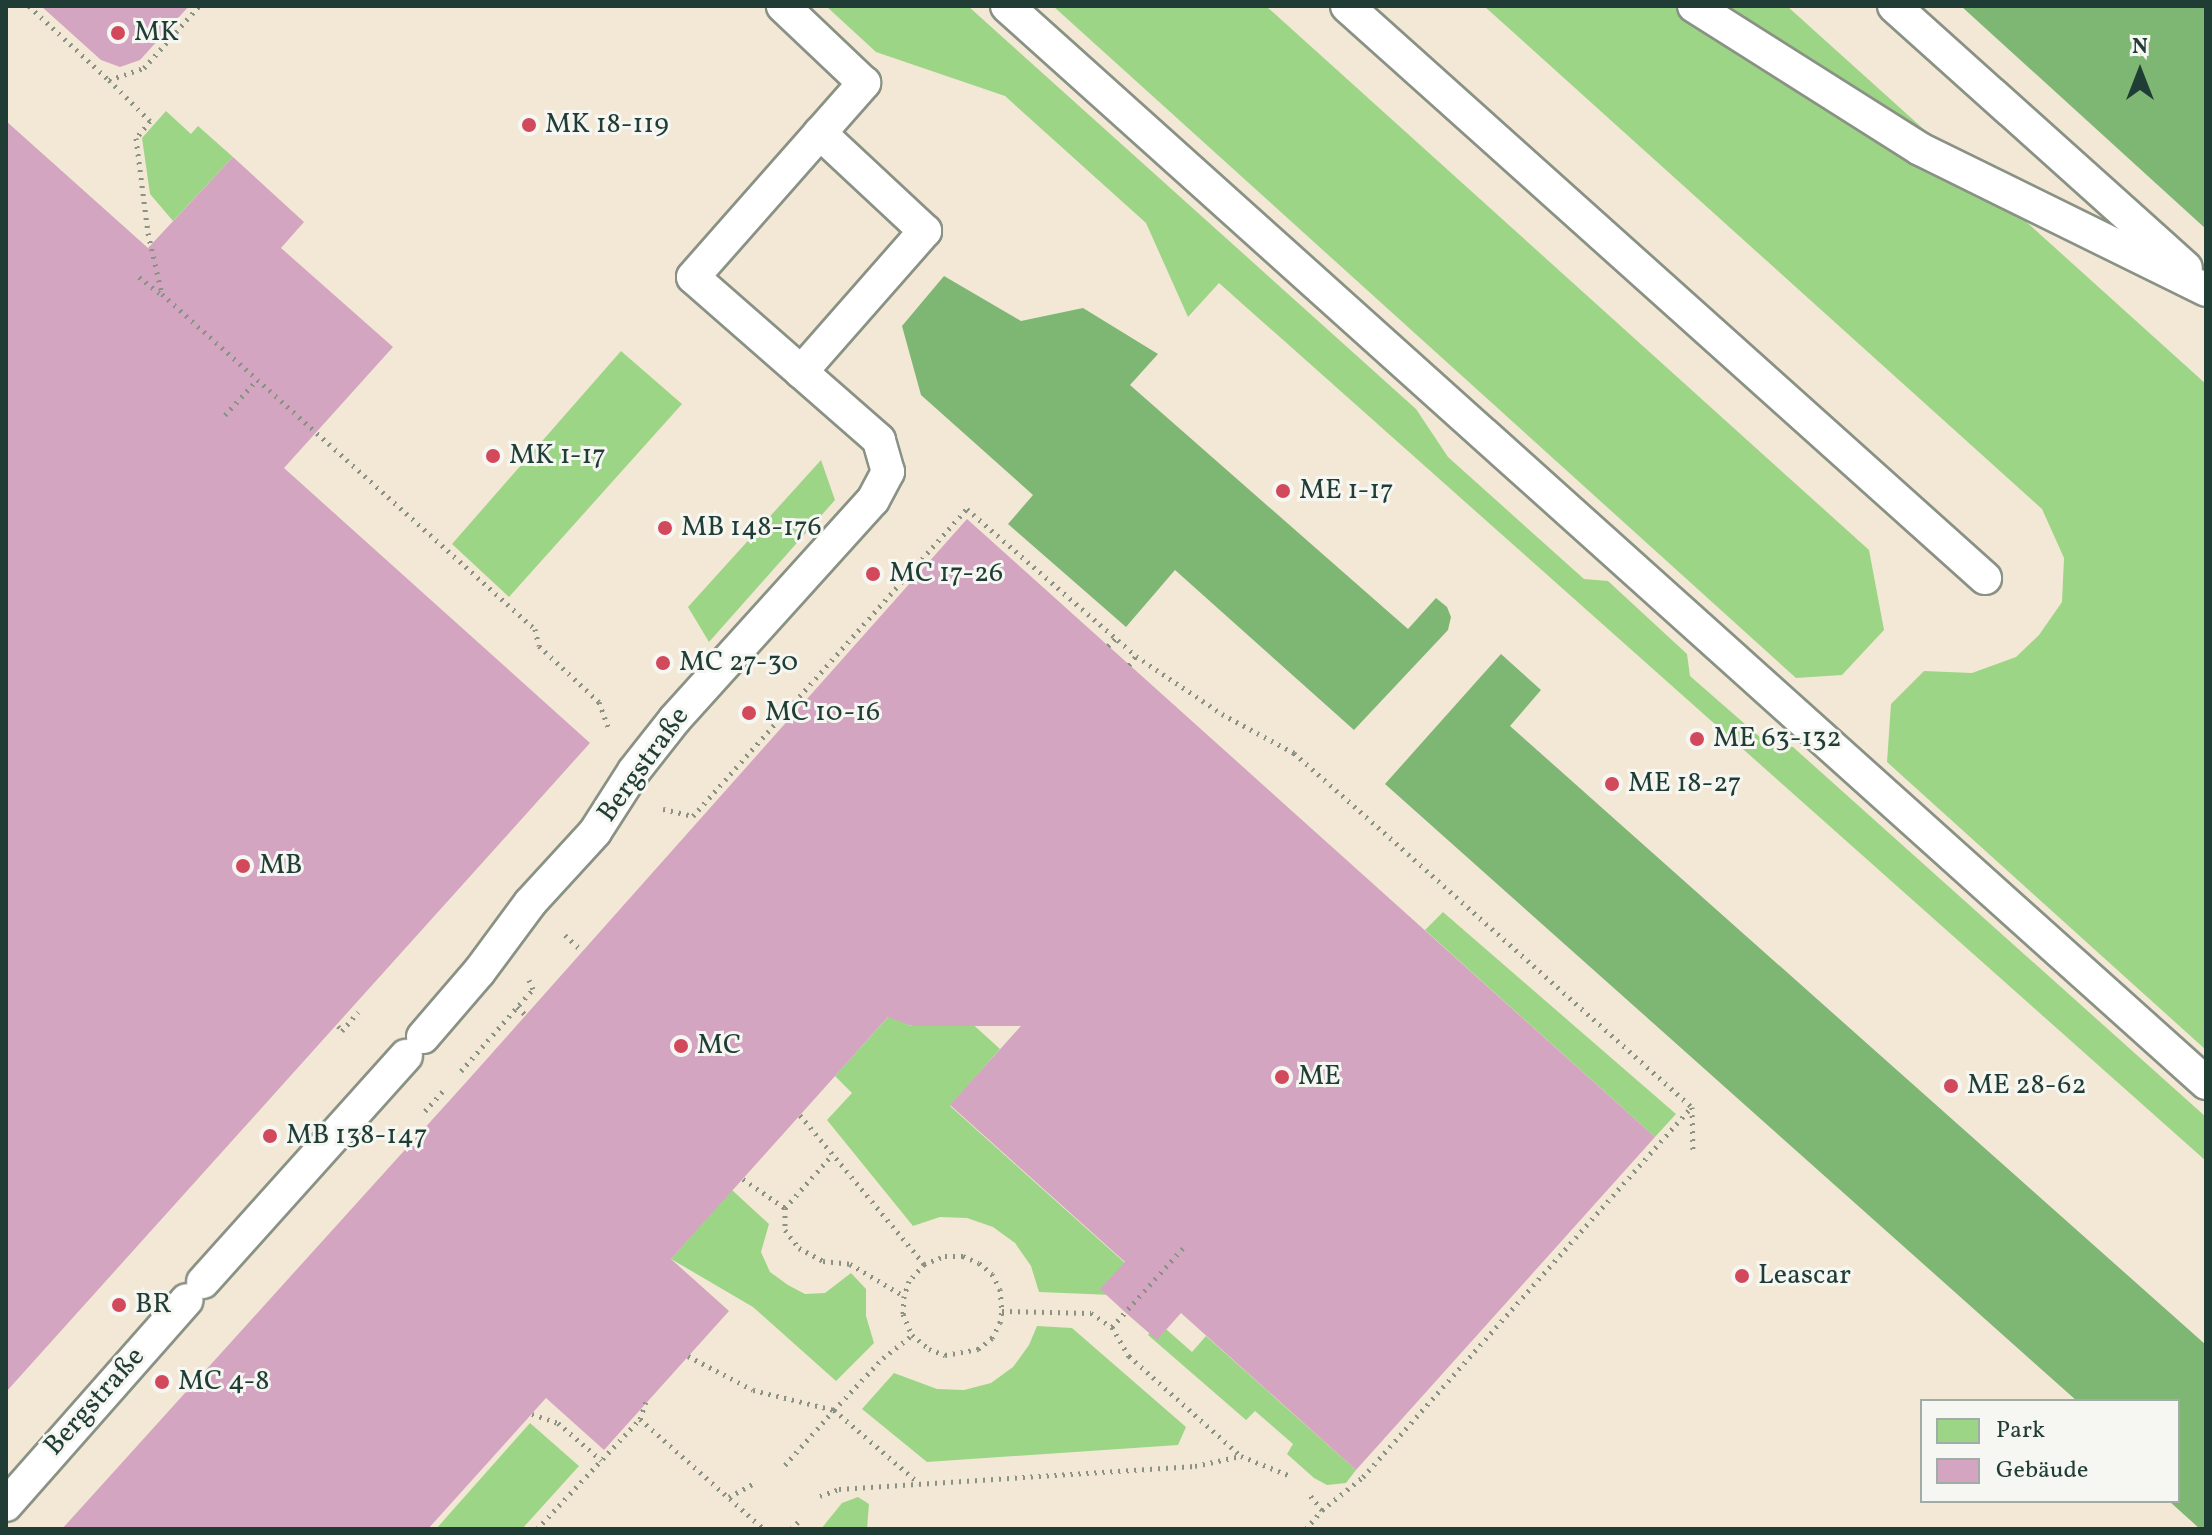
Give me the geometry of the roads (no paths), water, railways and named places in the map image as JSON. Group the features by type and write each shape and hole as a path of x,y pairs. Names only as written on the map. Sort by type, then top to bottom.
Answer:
{"lane":[{"path":"783,6 864,83 693,277 801,372 925,231 820,133"},
{"path":"1007,6 2206,1083"},
{"path":"1347,6 1985,578"},
{"path":"1694,6 1920,149 2206,288"},
{"path":"1894,6 2206,288"},
{"name":"Bergstraße","path":"6,1505 479,972 530,903 595,832 634,771 675,719 873,500 888,472 879,440 801,372"}],"place":[{"name":"MK","path":"118,33"},
{"name":"MK 18-119","path":"529,125"},
{"name":"MK 1-17","path":"493,456"},
{"name":"ME 1-17","path":"1283,491"},
{"name":"MB 148-176","path":"665,528"},
{"name":"MC 17-26","path":"873,574"},
{"name":"MC 27-30","path":"663,663"},
{"name":"MC 10-16","path":"749,713"},
{"name":"ME 63-132","path":"1697,739"},
{"name":"ME 18-27","path":"1612,784"},
{"name":"MB","path":"243,866"},
{"name":"MC","path":"681,1046"},
{"name":"ME","path":"1282,1077"},
{"name":"ME 28-62","path":"1951,1086"},
{"name":"MB 138-147","path":"270,1136"},
{"name":"Leascar","path":"1742,1276"},
{"name":"BR","path":"119,1305"},
{"name":"MC 4-8","path":"162,1382"}]}
